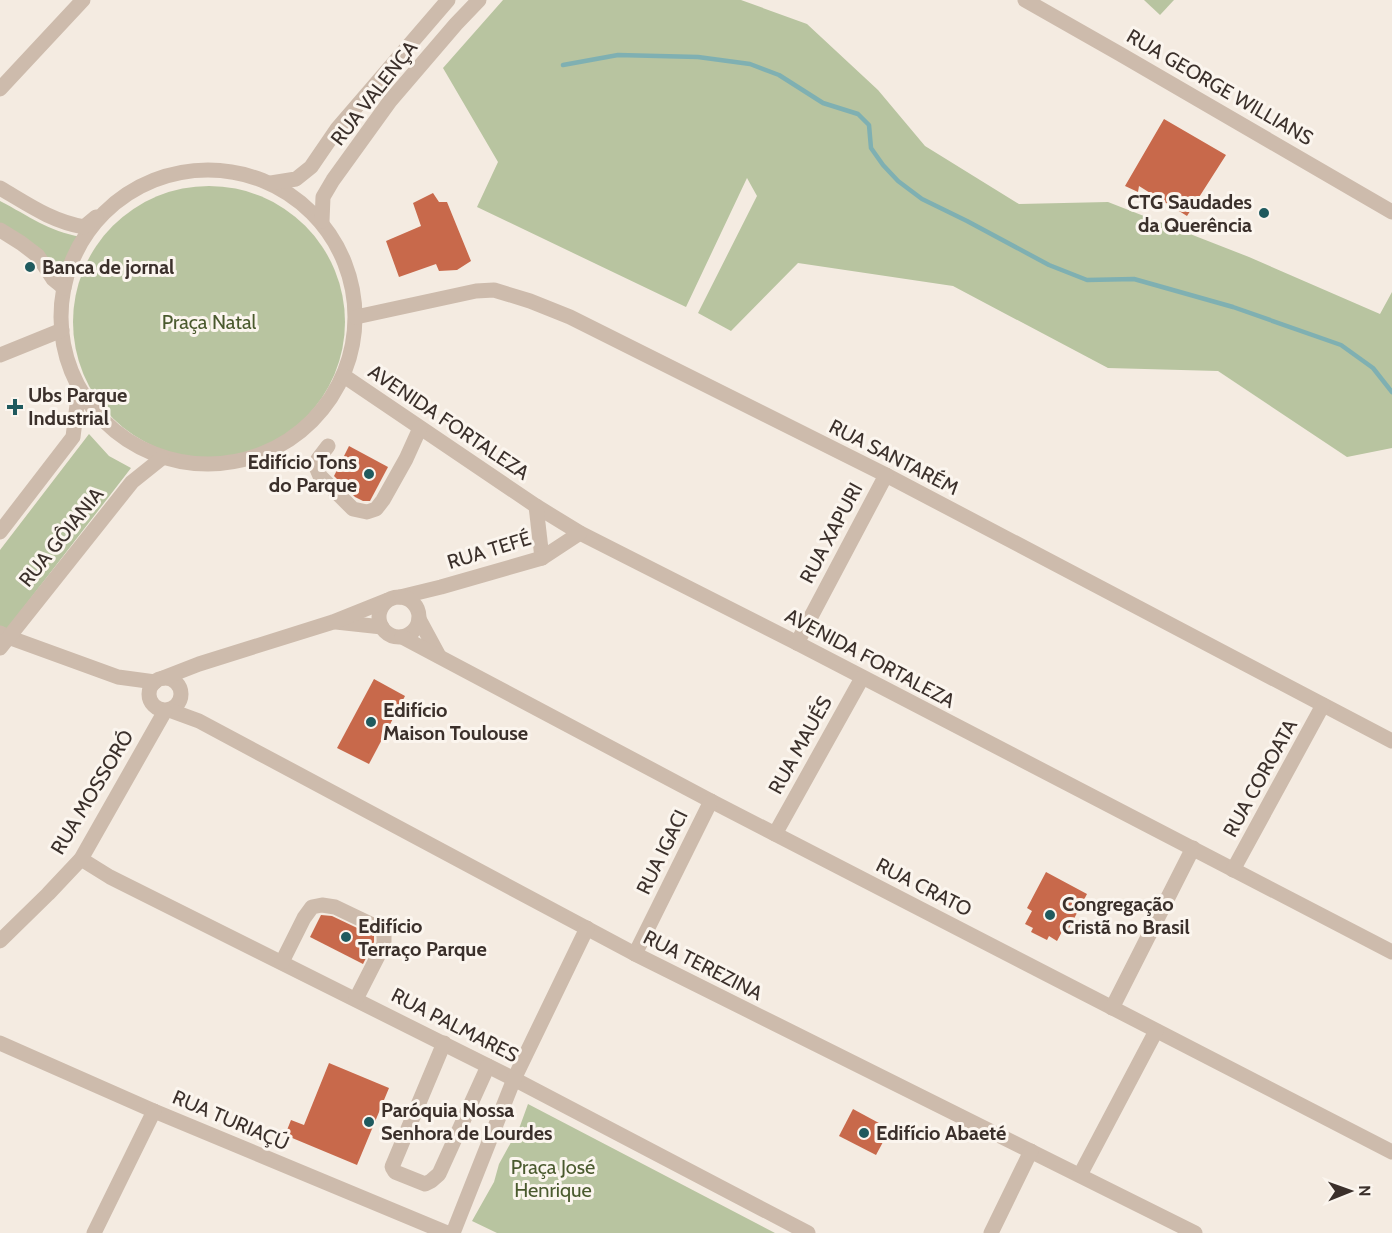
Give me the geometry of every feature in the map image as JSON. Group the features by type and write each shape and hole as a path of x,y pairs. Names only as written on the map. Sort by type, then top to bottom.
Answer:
{"street":[{"path":"0,89 83,0"},
{"name":"RUA VALENÇA","path":"322,221 323,197 333,180 390,101 479,0"},
{"name":"RUA GEORGE WILLIANS","path":"1025,0 1392,213"},
{"path":"439,3 456,24"},
{"name":"RUA VALENÇA","path":"271,183 296,179 311,167 337,129 439,3"},
{"path":"0,188 51,217 67,224 84,226 108,208 136,187 169,174 203,169 238,171 271,183 299,199 322,221 341,250 352,283 356,318 344,376 321,414 288,442 249,460 205,466 162,458 129,443 101,419 80,389 66,357 61,323 64,288 73,259 88,231 108,208"},
{"path":"0,230 38,256 53,279 64,288"},
{"name":"RUA SANTARÉM","path":"356,318 476,291 494,290 570,317 886,475 1392,741"},
{"path":"0,355 62,330"},
{"name":"AVENIDA FORTALEZA","path":"344,376 536,506 580,532 1392,952"},
{"path":"0,532 73,437 80,389"},
{"path":"328,446 318,459 317,469 320,476 353,509 367,512 376,508 387,493 420,428"},
{"name":"RUA GÔIANIA","path":"3,640 132,482 162,458"},
{"name":"RUA XAPURI","path":"797,643 886,475"},
{"path":"536,506 542,558"},
{"name":"RUA TEFÉ","path":"159,680 199,664 333,622 394,598 542,558 580,532"},
{"name":"RUA TEFÉ","path":"419,615 441,587"},
{"path":"419,615 414,631 402,637 390,635 382,627 379,615 384,604 394,598 411,601 419,615 439,656"},
{"name":"RUA TEFÉ","path":"333,622 382,627"},
{"name":"RUA CRATO","path":"402,637 774,834 1392,1152"},
{"path":"3,640 118,677 173,680 180,692"},
{"path":"118,677 150,700 155,707 167,710 177,705 180,692 199,664"},
{"name":"RUA MAUÉS","path":"774,834 862,678"},
{"path":"150,700 149,690 159,680"},
{"name":"RUA TEREZINA","path":"180,692 200,721"},
{"name":"RUA COROATA","path":"1233,870 1323,705"},
{"name":"RUA TEREZINA","path":"167,710 200,721 635,954 1195,1233"},
{"name":"RUA MOSSORÓ","path":"0,941 81,859 167,710"},
{"name":"RUA IGACI","path":"635,954 711,801"},
{"path":"1112,1008 1193,848"},
{"name":"RUA PALMARES","path":"81,859 110,877 444,1043 808,1233"},
{"path":"282,962 312,907 322,905 334,907 381,929 384,944 356,999"},
{"path":"453,1233 514,1079 587,928"},
{"path":"1080,1175 1156,1031"},
{"name":"RUA TURIAÇÚ","path":"0,1043 154,1111 447,1233"},
{"path":"444,1043 392,1167 395,1172 425,1184 439,1174 488,1066"},
{"path":"94,1233 154,1111"},
{"path":"992,1233 1031,1151"}],"green space":[{"path":"503,0 741,0 807,24 878,90 925,146 1019,204 1108,202 1249,257 1380,314 1392,292 1392,448 1347,457 1218,371 1108,368 953,286 798,263 731,331 698,313 757,196 747,178 686,307 477,207 498,162 443,68"},
{"path":"1144,0 1174,0 1160,15"},
{"name":"Praça Natal","path":"196,186 222,186 249,191 273,202 296,217 314,235 329,258 340,282 345,322 343,349 335,374 314,409 296,427 273,442 249,453 222,458 196,458 169,453 145,442 122,427 104,409 89,386 78,362 73,335 73,309 78,282 89,258 104,235 122,217 145,202 169,191"},
{"path":"0,201 49,227 81,237 68,255 62,273 53,261 0,227"},
{"path":"89,434 109,456 131,468 0,638 0,550"},
{"name":"Praça José Henrique","path":"528,1104 775,1233 497,1233 472,1221 494,1182 499,1164 520,1126"}],"building":[{"path":"1164,119 1226,155 1187,216 1139,186 1138,192 1125,186"},
{"path":"433,193 439,202 447,202 471,261 457,270 439,271 436,264 399,277 386,241 421,226 413,203"},
{"name":"Edifício Tons do Parque","path":"349,446 388,467 370,501 363,501 355,497 334,476"},
{"name":"Edifício Maison Toulouse","path":"374,679 405,696 369,764 337,748"},
{"name":"Congregação Cristã no Brasil","path":"1046,872 1087,894 1068,930 1064,928 1057,941 1049,936 1047,940 1031,932 1033,928 1025,924 1032,911 1027,908"},
{"name":"Edifício Terraço Parque","path":"321,915 332,916 374,936 374,942 363,964 310,937"},
{"path":"329,1063 389,1088 357,1165 285,1135 291,1120 304,1125"},
{"name":"Edifício Abaeté","path":"853,1109 890,1129 876,1155 839,1136"}],"waterway":[{"path":"563,65 618,55 698,57 750,64 779,75 823,103 858,114 869,125 871,148 883,165 898,181 922,199 1049,265 1087,280 1134,279 1233,307 1341,345 1373,368 1392,392"}],"place":[{"name":"CTG Saudades da Querência","path":"1264,213"},
{"name":"Banca de jornal","path":"30,267"},
{"name":"Ubs Parque Industrial","path":"15,407"},
{"name":"Edifício Tons do Parque","path":"369,474"},
{"name":"Edifício Maison Toulouse","path":"371,722"},
{"name":"Congregação Cristã no Brasil","path":"1050,915"},
{"name":"Edifício Terraço Parque","path":"346,937"},
{"name":"Paróquia Nossa Senhora de Lourdes","path":"369,1122"},
{"name":"Edifício Abaeté","path":"864,1133"}]}
